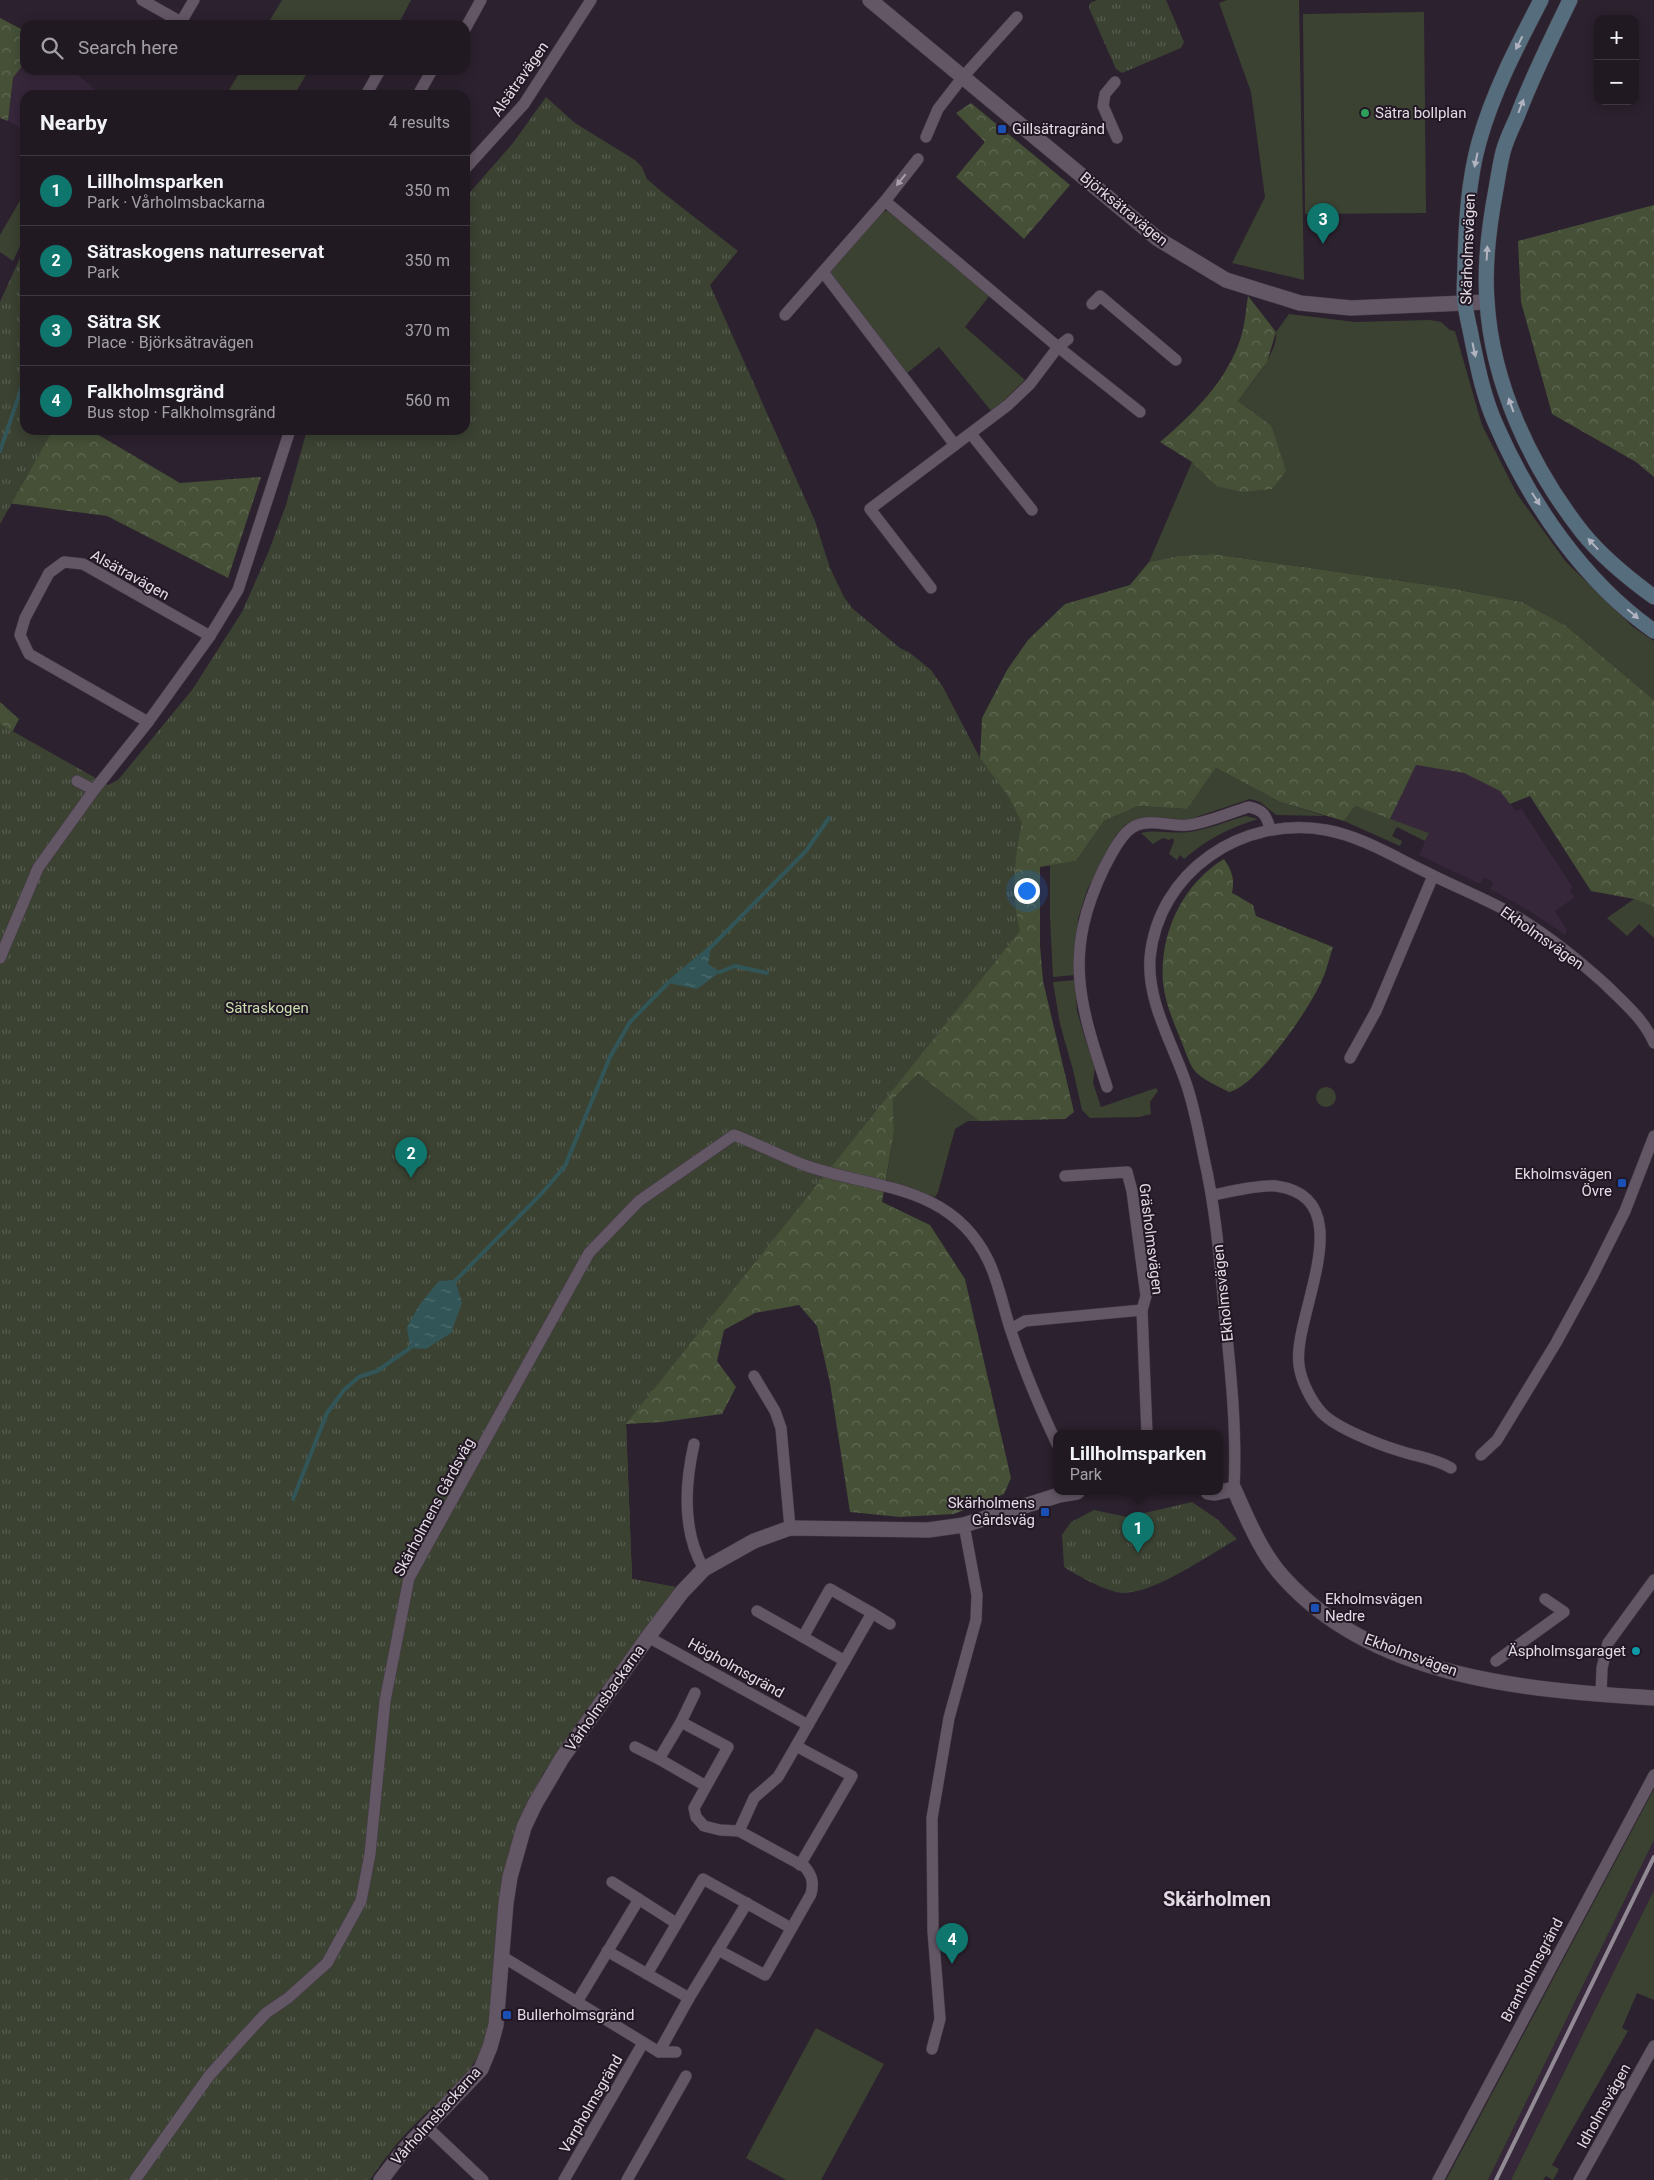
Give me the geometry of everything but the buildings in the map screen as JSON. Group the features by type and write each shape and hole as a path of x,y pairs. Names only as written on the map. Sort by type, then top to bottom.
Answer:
{"main road":[{"name":"Skärholmsvägen","path":"1541,0 1509,62 1492,102 1479,143 1470,184 1466,226 1465,303 1480,377 1496,426 1525,483 1563,540 1589,573 1654,631"},
{"name":"Skärholmsvägen","path":"1570,0 1534,73 1503,151 1488,230 1487,302 1492,338 1500,373 1512,408 1541,471 1559,500 1582,533 1628,578 1654,597"}],"street":[{"path":"142,0 177,20"},
{"path":"182,20 194,0"},
{"path":"470,20 481,0"},
{"name":"Alsätravägen","path":"470,164 524,104 591,0"},
{"name":"Björksätravägen","path":"870,0 1158,239 1226,280 1300,303 1351,308 1487,302"},
{"path":"926,137 938,110 962,78 1017,17"},
{"path":"369,90 377,75"},
{"path":"421,90 429,75"},
{"path":"1116,82 1105,94 1103,106 1117,138"},
{"path":"785,315 885,201 918,160"},
{"path":"885,201 1058,347 1140,412"},
{"path":"823,272 956,446"},
{"path":"1092,304 1100,296 1176,360"},
{"path":"931,588 870,510 972,434 1030,384 1058,347 1068,339"},
{"path":"972,434 1032,510"},
{"path":"0,958 38,868 210,636 238,590 288,435"},
{"name":"Alsätravägen","path":"148,722 29,654 20,635 25,618 49,573 64,562 83,564 210,636"},
{"path":"77,781 94,790"},
{"path":"1107,1087 1086,1024 1079,990 1080,935 1090,899 1111,854 1128,831 1138,825 1153,823 1188,825 1250,807 1260,810 1266,815 1270,828"},
{"name":"Ekholmsvägen","path":"1654,1043 1649,1031 1628,1006 1569,952 1506,910 1381,849 1344,835 1312,828 1270,828 1233,840 1206,858 1174,892 1158,924 1150,956 1150,975 1156,1008 1187,1085 1212,1195 1230,1370 1234,1489 1253,1530 1283,1578 1315,1608 1348,1631 1368,1642 1412,1658 1482,1679 1554,1691 1654,1698"},
{"path":"1350,1058 1376,1011 1433,876"},
{"name":"Skärholmens Gårdsväg","path":"135,2180 209,2076 266,2013 288,1998 327,1963 361,1901 370,1854 385,1701 409,1578 589,1253 640,1200 734,1135 807,1166 902,1190 921,1197 939,1207 955,1219 972,1236 988,1260 1011,1330"},
{"path":"1481,1455 1497,1440 1556,1343 1583,1294 1625,1211 1654,1136"},
{"name":"Gräsholmsvägen","path":"1065,1176 1126,1172 1132,1191 1146,1296 1142,1310 1147,1430"},
{"path":"1212,1195 1274,1186 1293,1190 1304,1196 1312,1206 1320,1229 1320,1254 1302,1337 1298,1365 1310,1396 1323,1414 1360,1435 1400,1451 1437,1460 1451,1468"},
{"name":"Gräsholmsvägen","path":"1011,1330 1026,1322 1142,1310"},
{"path":"1011,1330 1033,1391 1053,1435"},
{"path":"754,1376 775,1411 781,1428 790,1528"},
{"path":"694,1444 688,1470 689,1533 695,1555 704,1569"},
{"path":"1223,1491 1234,1489"},
{"name":"Vårholmsbackarna","path":"381,2180 403,2151 481,2068 490,2047 496,2025 506,1903 510,1877 524,1827 548,1780 648,1636 682,1592 704,1569 754,1541 790,1528 928,1530 964,1525 1059,1495"},
{"path":"932,2049 940,2019 933,1931 932,1818 950,1718 976,1620 977,1596 964,1525"},
{"path":"1601,1695 1602,1668 1608,1643 1654,1580"},
{"path":"803,1637 830,1589 890,1624"},
{"path":"1496,1662 1564,1612 1545,1598"},
{"path":"756,1610 845,1661"},
{"path":"739,1831 754,1798 778,1777 872,1613"},
{"name":"Högholmsgränd","path":"648,1636 808,1725"},
{"path":"659,1758 695,1693"},
{"path":"680,1722 728,1747 694,1808 696,1817 704,1826 720,1830 739,1831 800,1865 811,1875 813,1884 811,1894 766,1975 718,1950"},
{"path":"796,1746 852,1776 800,1865"},
{"path":"635,1747 659,1758 706,1786"},
{"name":"Brantholmsgränd","path":"1438,2180 1654,1774"},
{"path":"647,1974 703,1879 791,1928"},
{"path":"612,1882 676,1923"},
{"path":"577,2002 639,1899"},
{"path":"659,2052 689,1998 747,1904"},
{"path":"607,1951 689,1998"},
{"path":"503,1957 659,2052 676,2052"},
{"name":"Varpholmsgränd","path":"564,2180 643,2043"},
{"name":"Idholmsvägen","path":"1580,2180 1654,2046"},
{"path":"627,2180 686,2076"},
{"path":"426,2126 483,2180"}],"shaded area":[{"path":"20,69 20,75 78,75 96,90 20,90 20,128 8,121 13,78"},
{"path":"1416,765 1464,773 1500,791 1516,811 1521,808 1573,888 1570,890 1574,898 1555,911 1567,930 1565,935 1528,910 1490,889 1493,882 1484,878 1480,884 1419,855 1429,833 1390,819"},
{"path":"1654,1840 1654,1890 1511,2180 1488,2180"}],"green space":[{"path":"282,0 411,0 401,20 270,20"},
{"path":"1097,0 1166,0 1184,42 1181,48 1122,73 1116,69 1089,8 1090,3"},
{"path":"1227,0 1299,0 1304,280 1232,263 1265,197 1251,92 1219,3"},
{"name":"Sätra bollplan","path":"1424,12 1426,213 1305,214 1303,14"},
{"path":"0,18 20,28 20,69 13,78 8,121 0,118"},
{"path":"238,75 306,75 297,90 229,90"},
{"name":"Sätraskogen","path":"546,97 575,123 635,160 642,167 647,179 738,251 710,285 815,521 830,568 844,597 852,608 900,648 910,653 931,670 943,687 980,758 1009,797 1022,823 1015,877 1015,904 1020,931 626,1424 632,1579 676,1587 543,1773 521,1818 513,1839 503,1883 497,1929 489,2027 481,2050 466,2074 403,2137 370,2180 0,2180 0,724 108,785 118,780 192,690 242,612 268,553 286,505 306,435 470,435 470,192 513,143"},
{"path":"971,103 1070,185 1024,239 956,177 985,142 956,113"},
{"path":"20,201 20,246 13,261 0,252 0,235"},
{"path":"1654,205 1654,477 1636,462 1552,414 1521,302 1518,241"},
{"path":"882,211 888,211 990,295 965,327 1025,380 992,412 939,347 906,374 831,275 831,271"},
{"path":"20,258 20,435 50,435 0,524 0,302"},
{"path":"1248,296 1276,332 1267,362 1238,401 1271,425 1286,471 1272,489 1242,492 1216,486 1192,462 1160,442 1197,408 1228,368 1241,337"},
{"path":"1289,314 1355,322 1430,320 1441,322 1450,330 1455,331 1482,425 1517,494 1566,562 1633,627 1654,641 1654,700 1565,625 1522,602 1444,587 1213,554 1177,556 1149,562 1192,462 1216,486 1271,425 1238,401 1268,358 1276,340 1276,332"},
{"path":"23,435 98,435 180,483 261,477 228,578 107,516 0,502"},
{"path":"1213,554 1444,587 1522,602 1565,625 1654,700 1654,907 1634,899 1591,891 1530,796 1510,804 1500,791 1464,773 1416,765 1390,819 1355,806 1344,821 1280,802 1216,768 1187,809 1138,806 1104,821 1076,861 1040,867 1040,945 1043,981 1074,1112 1065,1119 979,1121 918,1074 893,1099 894,1132 882,1202 930,1225 965,1279 1011,1478 1004,1494 954,1514 900,1517 850,1512 830,1383 817,1326 799,1305 755,1313 724,1330 717,1361 736,1387 722,1414 662,1422 626,1424 632,1579 675,1587 543,1773 519,1822 505,1863 494,1966 220,2180 980,758 982,718 1007,670 1028,640 1065,604 1130,585 1149,562 1177,556"},
{"path":"0,702 19,719 0,756"},
{"path":"1216,768 1280,802 1325,816 1276,815 1260,802 1250,799 1187,820 1154,817 1142,818 1125,825 1116,835 1087,890 1078,919 1075,975 1053,977 1050,865 1076,861 1104,821 1138,806 1187,809"},
{"path":"1355,806 1429,833 1425,841 1397,827 1392,836 1402,841 1400,846 1344,821"},
{"path":"1246,816 1258,819 1219,835 1184,859 1180,855 1177,860 1169,854 1174,841 1173,838 1169,840 1163,838 1153,844 1141,833 1152,831 1195,831"},
{"path":"1224,859 1232,875 1232,893 1253,905 1256,916 1333,947 1322,980 1295,1026 1254,1076 1241,1087 1229,1092 1206,1080 1194,1070 1172,1018 1163,983 1165,947 1169,929 1176,912 1196,882"},
{"path":"1634,899 1654,907 1654,938 1639,924 1627,936 1607,918"},
{"path":"1075,980 1077,1011 1095,1066 1093,1083 1101,1107 1156,1088 1158,1091 1150,1102 1151,1114 1139,1117 1090,1118 1082,1110 1060,1024 1053,982"},
{"path":"918,1074 979,1121 968,1121 955,1129 935,1197 886,1180 894,1132 893,1099"},
{"path":"1326,1087 1333,1090 1336,1097 1333,1104 1326,1107 1319,1104 1316,1097 1319,1090"},
{"path":"1192,1502 1217,1519 1237,1539 1182,1572 1150,1587 1136,1591 1123,1593 1101,1587 1064,1567 1062,1535 1071,1522 1094,1510 1127,1517"},
{"path":"1654,1789 1654,1840 1488,2180 1446,2180"},
{"path":"1654,1890 1654,2000 1637,1993 1622,2028 1628,2031 1552,2165 1559,2169 1553,2180 1546,2176 1543,2180 1511,2180"},
{"path":"816,2028 884,2064 821,2180 786,2180 746,2158"}],"water":[{"path":"711,947 708,964 720,972 697,989 668,983"},
{"path":"455,1280 462,1303 451,1333 426,1349 410,1348 407,1327 420,1304 439,1281"}],"waterway":[{"path":"0,451 20,393"},
{"path":"452,1284 543,1192 565,1166 610,1057 630,1022 668,983 711,947 806,851 829,818"},
{"path":"720,972 735,966 767,973"},
{"path":"293,1499 327,1413 344,1390 359,1377 377,1371 413,1344"}],"railway":[{"path":"1496,2180 1654,1857"}],"place":[{"name":"Sätra bollplan","path":"1365,113"},
{"name":"Gillsätragränd","path":"1002,129"},
{"name":"Sätra SK","path":"1323,244"},
{"name":"Sätraskogens naturreservat","path":"411,1178"},
{"name":"Ekholmsvägen Övre","path":"1622,1183"},
{"name":"Skärholmens Gårdsväg","path":"1045,1512"},
{"name":"Lillholmsparken","path":"1138,1553"},
{"name":"Ekholmsvägen Nedre","path":"1315,1608"},
{"name":"Äspholmsgaraget","path":"1636,1651"},
{"name":"Falkholmsgränd","path":"952,1964"},
{"name":"Bullerholmsgränd","path":"507,2015"}],"district":[{"name":"Skärholmen","path":"1217,1899"}]}
